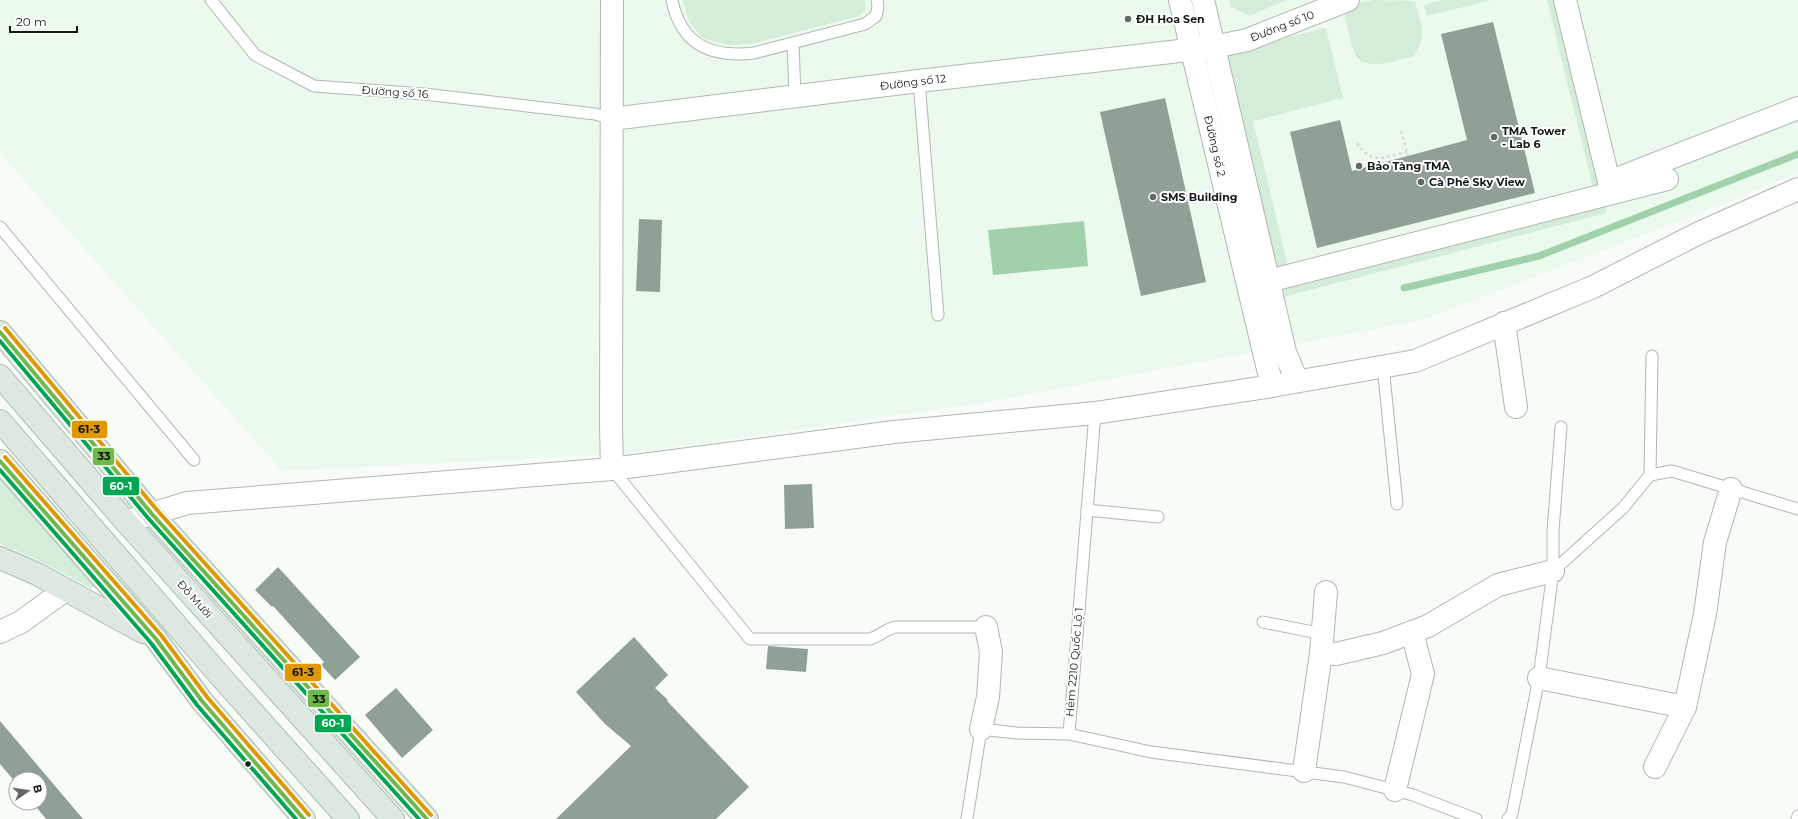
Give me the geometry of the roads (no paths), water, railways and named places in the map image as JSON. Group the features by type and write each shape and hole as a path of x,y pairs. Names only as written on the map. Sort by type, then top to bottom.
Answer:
{"highway":[{"path":"0,332 152,514 427,819"},
{"name":"Đỗ Mười","path":"0,376 126,522 393,819"},
{"path":"0,421 222,678 348,819"},
{"path":"0,461 156,639 202,701 304,819"},
{"path":"0,558 37,574 156,639 222,678"}],"street":[{"path":"612,0 612,469"},
{"name":"Đường số 2","path":"1180,0 1272,386"},
{"name":"Đường số 2","path":"1203,0 1270,281 1285,352 1297,382"},
{"name":"Đường số 10","path":"1214,47 1247,40 1348,0"},
{"path":"1565,0 1609,182 1798,108"},
{"name":"Đường số 12","path":"612,119 919,81 1214,47"},
{"path":"1249,286 1667,179"},
{"path":"126,522 187,503 612,469 894,432 1095,413 1297,382 1415,361 1593,287 1699,233 1798,189"},
{"path":"1504,324 1516,407"},
{"path":"1656,767 1684,708 1705,614 1715,542 1731,489"},
{"path":"1322,644 1336,654 1383,643 1428,626 1498,585 1553,571"},
{"path":"0,632 21,622 65,590"},
{"path":"1304,771 1322,644 1326,592"},
{"path":"982,729 988,697 991,652 986,627"},
{"path":"1396,790 1423,674 1412,632"},
{"path":"1539,678 1684,708"}],"lane":[{"name":"Đường số 16","path":"210,0 255,55 314,86 424,94 595,114 612,119"},
{"path":"672,0 678,21 684,30 700,46 710,51 729,54 743,54 793,43 870,22 876,16 878,7 876,0"},
{"path":"793,43 795,97"},
{"path":"919,81 938,315"},
{"path":"0,227 194,460"},
{"path":"1553,571 1623,508 1650,475 1652,356"},
{"path":"1383,366 1397,504"},
{"name":"Hẻm 2210 Quốc Lộ 1","path":"1068,734 1095,413"},
{"path":"1508,819 1512,814 1539,678 1553,571 1553,531 1561,427"},
{"path":"612,469 750,639 870,639 876,637 885,630 895,627 986,627"},
{"path":"1650,475 1672,471 1798,509"},
{"path":"1087,510 1158,517"},
{"path":"1263,622 1322,644"},
{"path":"967,819 982,729 1016,733 1068,734 1151,752 1344,777 1413,795 1476,819"}],"waterway":[{"path":"1404,288 1539,256 1798,154"}],"place":[{"name":"ĐH Hoa Sen","path":"1128,19"},
{"name":"TMA Tower - Lab 6","path":"1494,137"},
{"name":"Bảo Tàng TMA","path":"1359,166"},
{"name":"Cà Phê Sky View","path":"1421,182"},
{"name":"SMS Building","path":"1153,197"}]}
